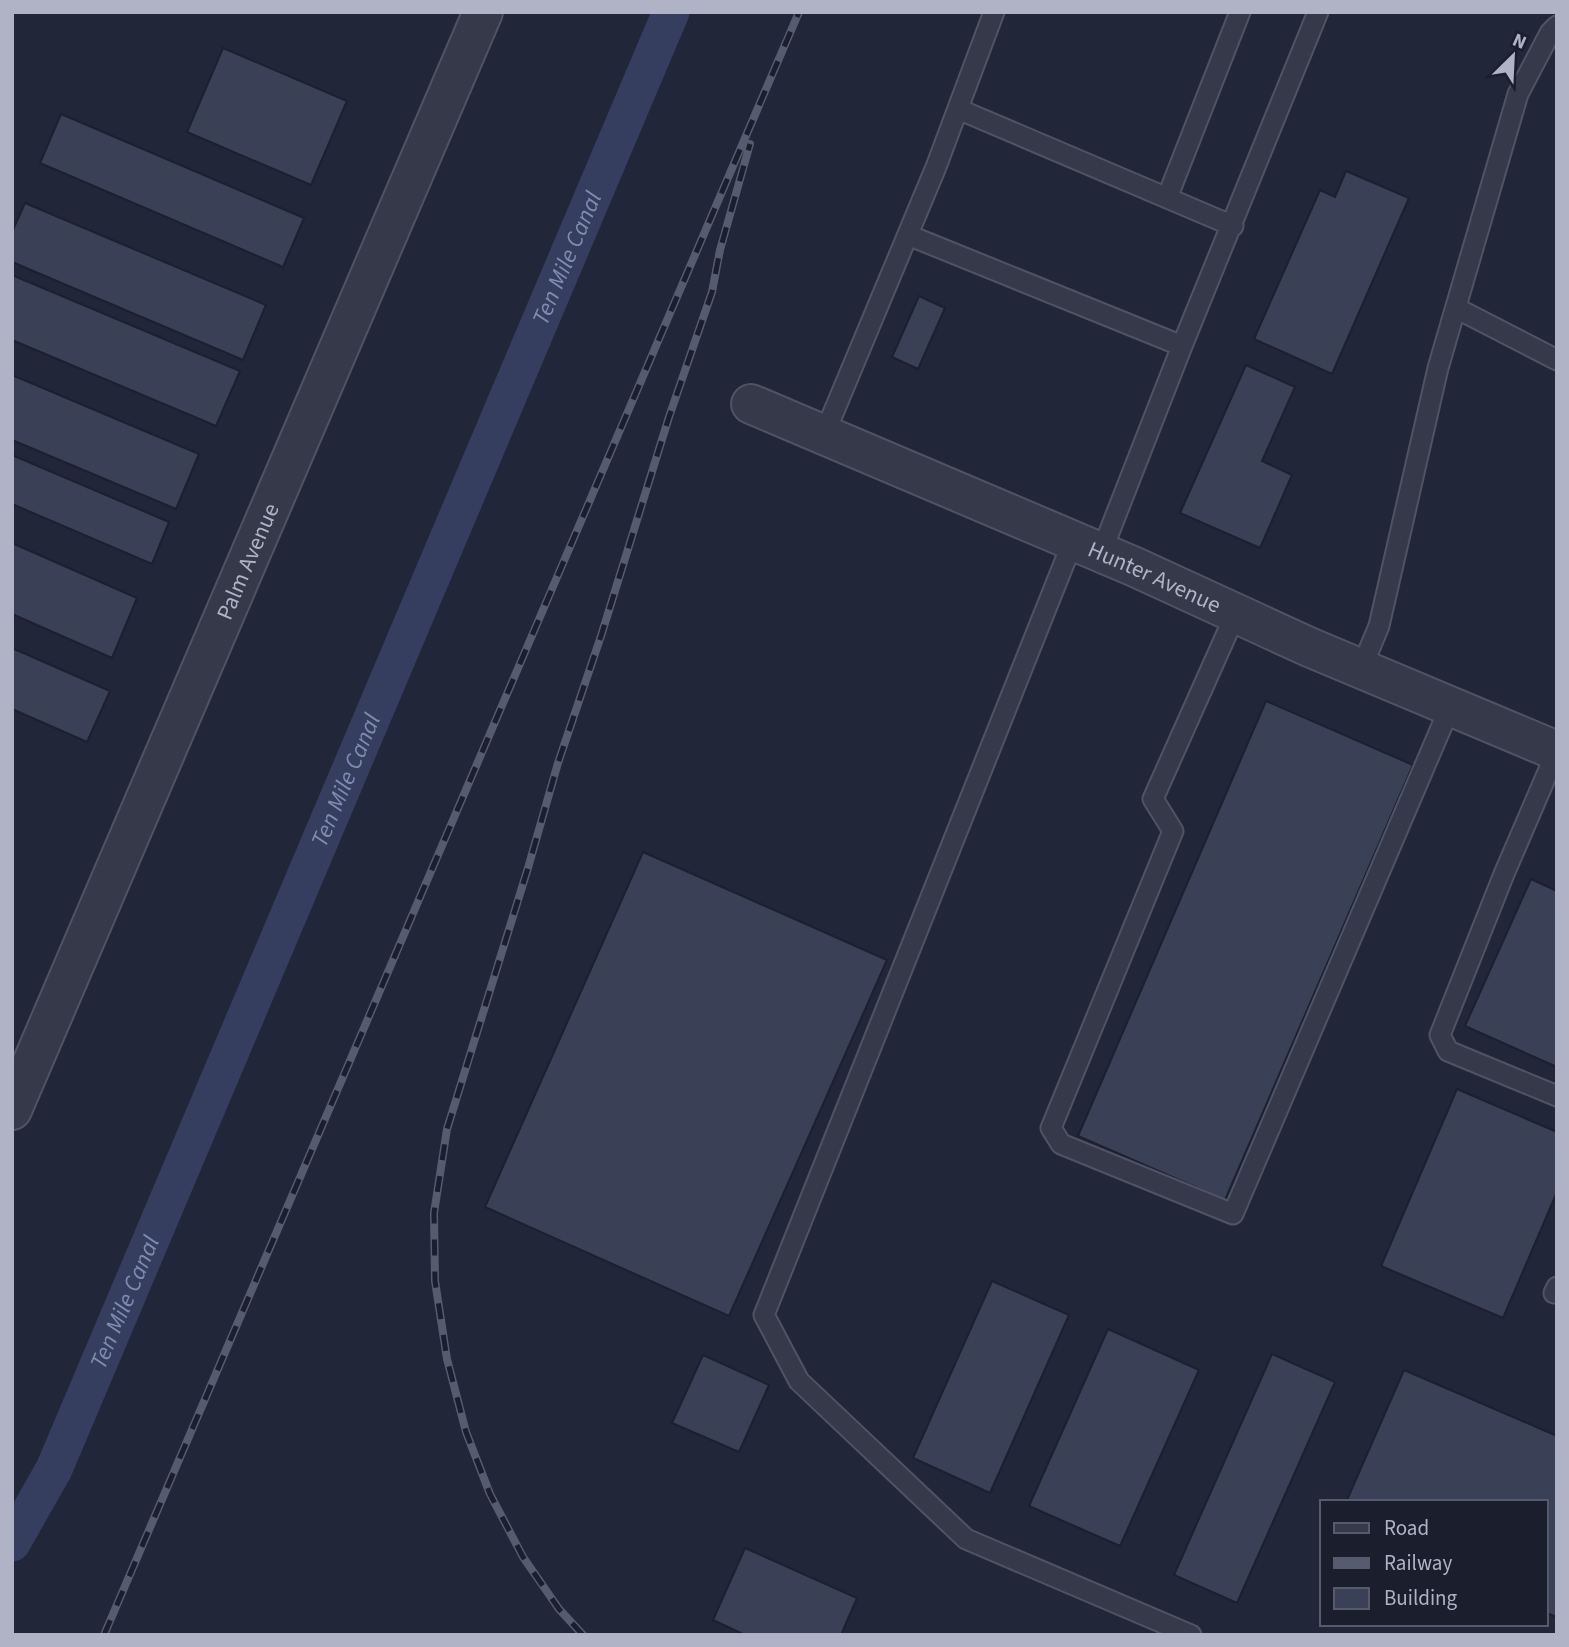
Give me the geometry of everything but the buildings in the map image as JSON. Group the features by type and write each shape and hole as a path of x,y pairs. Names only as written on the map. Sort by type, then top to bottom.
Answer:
{"street":[{"name":"Palm Avenue","path":"12,1110 483,12"},
{"name":"Hunter Avenue","path":"751,404 1087,547 1361,669 1557,751"}],"lane":[{"path":"824,435 908,235 994,12"},
{"path":"1167,198 1240,12"},
{"path":"1191,1635 966,1539 799,1381 764,1315 1087,547 1182,346 1318,12"},
{"path":"1361,669 1379,626 1438,368 1518,94 1550,33 1557,26"},
{"path":"958,109 1233,226"},
{"path":"908,235 1182,346"},
{"path":"1456,308 1557,360"},
{"path":"1236,614 1153,799 1173,831 1051,1128 1061,1144 1233,1214 1450,707"},
{"path":"1557,751 1440,1035 1448,1051 1557,1096"}],"waterway":[{"name":"Ten Mile Canal","path":"12,1543 54,1469 671,12"}],"railway":[{"path":"104,1635 799,12"},
{"path":"583,1635 559,1609 523,1557 490,1494 466,1432 447,1359 435,1281 434,1213 447,1129 558,763 712,292 720,250 750,144"}]}
